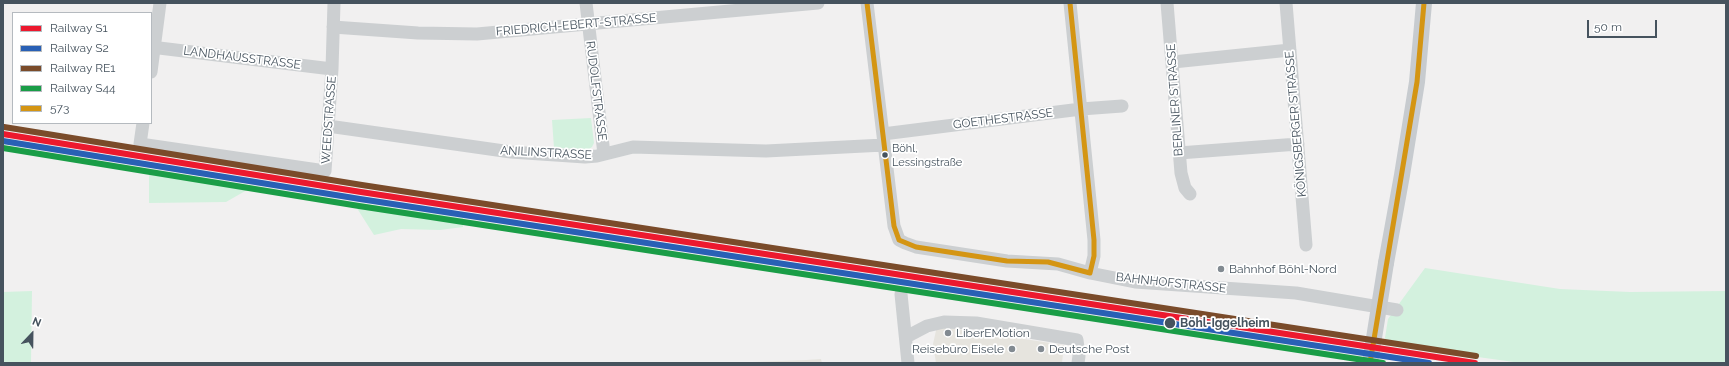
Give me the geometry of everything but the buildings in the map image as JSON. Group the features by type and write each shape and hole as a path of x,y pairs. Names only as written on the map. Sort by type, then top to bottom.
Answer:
{"main road":[{"path":"1370,363 1402,175 1416,82 1424,3"}],"street":[{"path":"152,47 160,3"},
{"name":"WEEDSTRASSE","path":"143,124 140,144 325,171 332,69 334,3"},
{"name":"RUDOLFSTRASSE","path":"586,3 604,154"},
{"name":"FRIEDRICH-EBERT-STRASSE","path":"333,27 418,34 477,34 818,3"},
{"name":"BAHNHOFSTRASSE","path":"867,3 894,226 899,240 904,243 916,247 1007,261 1048,262 1090,273 1135,282 1160,285 1296,293 1398,310"},
{"path":"1070,3 1094,240 1094,256 1090,273"},
{"name":"BERLINER STRASSE","path":"1167,3 1173,62 1179,153 1183,182 1190,194"},
{"name":"KÖNIGSBERGER STRASSE","path":"1286,3 1306,245"},
{"name":"LANDHAUSSTRASSE","path":"152,47 332,69"},
{"path":"1173,62 1290,50"},
{"name":"GOETHESTRASSE","path":"884,139 1081,109 1122,106"},
{"name":"ANILINSTRASSE","path":"328,126 511,152 585,157 633,147 766,151 884,139"},
{"path":"1179,153 1298,144"},
{"path":"901,294 908,363"},
{"path":"906,337 927,326 944,322 976,323 1077,340 1079,356 1078,363"}],"shaded area":[{"path":"937,326 1064,345 1062,363 936,363 933,344"},
{"path":"821,359 822,363 725,363 806,360"}],"green space":[{"path":"591,118 594,143 592,147 589,149 554,148 552,120"},
{"path":"149,170 254,186 226,202 149,203"},
{"path":"353,202 463,218 463,227 440,230 401,229 374,235"},
{"path":"1425,268 1560,289 1630,292 1726,291 1726,363 1521,363 1384,344 1388,319"},
{"path":"32,291 31,363 3,363 3,292"}],"rail line":[{"name":"RE1","path":"4,127 362,185 1476,356"},
{"name":"S1","path":"3,134 361,192 1475,363"},
{"name":"S2","path":"3,141 360,199 1429,363"},
{"name":"S44","path":"3,148 359,206 1383,363"}],"transit line":[{"name":"573","path":"867,3 894,226 899,240 916,247 1007,261 1048,262 1090,273"},
{"name":"573","path":"1070,3 1094,240 1094,256 1090,273"},
{"name":"573","path":"1370,363 1417,82 1424,3"}],"place":[{"name":"Böhl, Lessingstraße","path":"885,155"},
{"name":"Bahnhof Böhl-Nord","path":"1221,269"},
{"name":"Böhl-Iggelheim","path":"1170,323"},
{"name":"LiberEMotion","path":"948,333"},
{"name":"Reisebüro Eisele","path":"1012,349"},
{"name":"Deutsche Post","path":"1041,349"}]}
